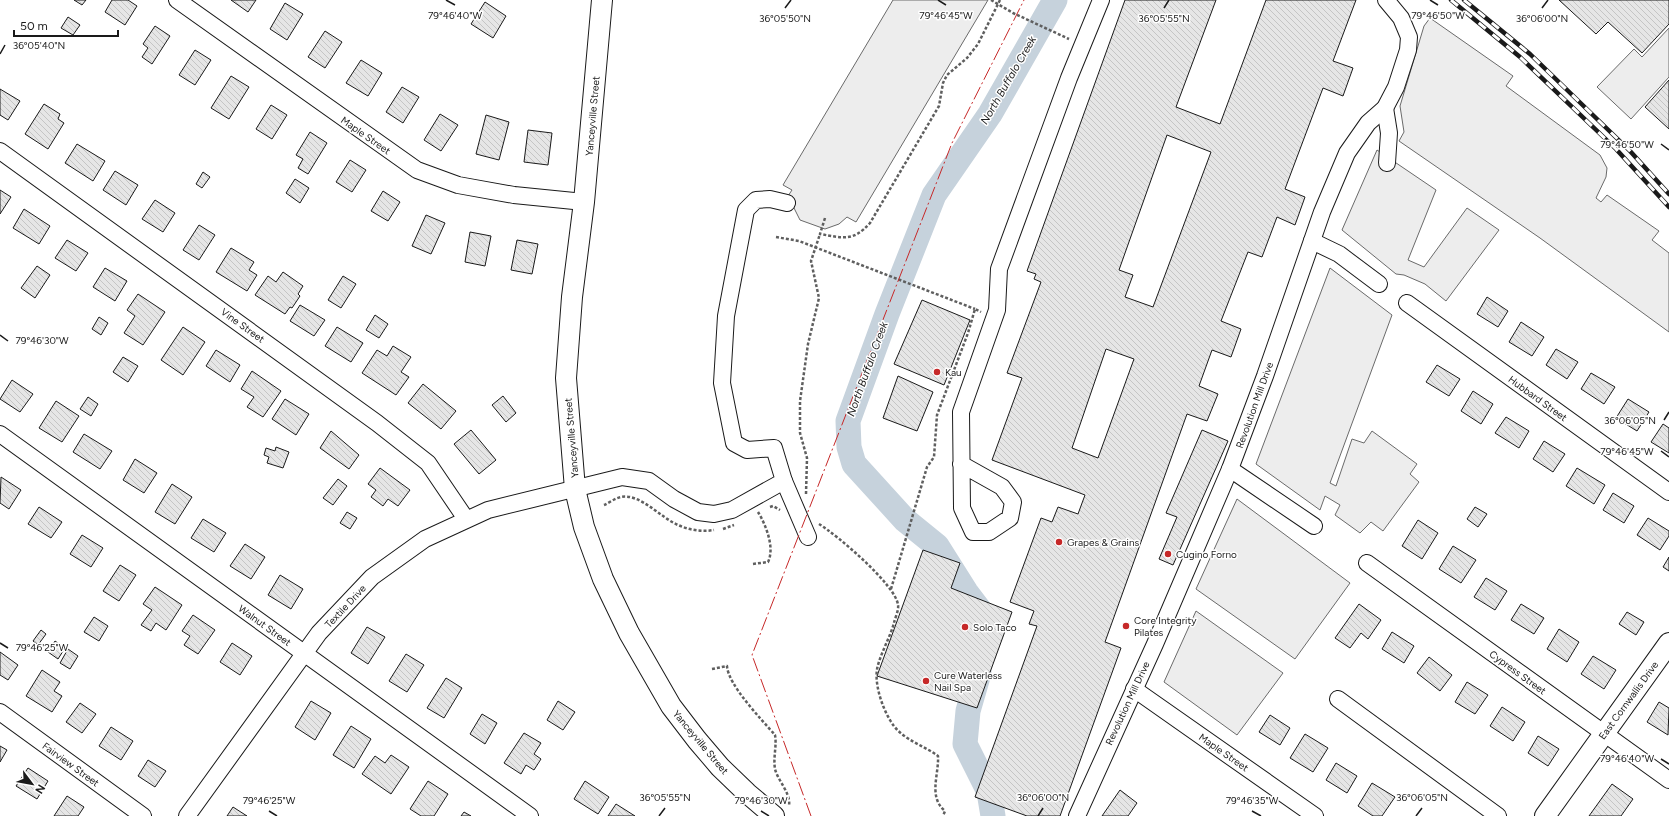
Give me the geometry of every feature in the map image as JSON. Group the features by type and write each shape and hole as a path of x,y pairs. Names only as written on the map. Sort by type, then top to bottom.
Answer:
{"main road":[{"name":"Yanceyville Street","path":"602,0 584,202 572,297 566,378 575,489 584,527 603,579 629,633 671,706 720,767 747,793 782,811"},
{"name":"East Cornwallis Drive","path":"1545,816 1669,643"}],"street":[{"name":"Maple Street","path":"177,0 417,170 458,186 514,195 584,202"},
{"path":"961,464 961,412 996,310 999,269 1069,78 1101,0"},
{"name":"Revolution Mill Drive","path":"1077,816 1230,469 1265,376 1312,241 1347,153 1368,124 1385,108 1401,74 1408,50 1409,37 1401,18 1386,0"},
{"path":"1385,108 1389,133 1388,163"},
{"name":"Vine Street","path":"0,150 371,418 428,463 466,519"},
{"path":"787,203 770,199 756,200 746,210 726,316 722,383 734,443 747,450 774,448 784,481 808,537"},
{"path":"1312,241 1339,254 1379,284"},
{"name":"Hubbard Street","path":"1407,303 1669,492"},
{"name":"Walnut Street","path":"0,434 526,815"},
{"path":"1230,469 1314,526"},
{"name":"Textile Drive","path":"187,816 319,633 372,577 425,540 466,519 488,510 622,477 649,481 674,499 698,512 714,514 732,510 784,481"},
{"name":"Cypress Street","path":"1367,563 1669,780"},
{"name":"Maple Street","path":"1134,689 1315,816"},
{"path":"1338,699 1498,816"},
{"name":"Fairview Street","path":"0,712 143,816"}],"path":[{"path":"991,0 1013,13 1063,36"},
{"path":"820,234 844,238 851,237 861,233 870,223 939,106 943,83 947,75 967,58 978,44 1000,0"},
{"path":"806,500 807,458 800,433 800,402 808,344 819,298 811,261 825,218"},
{"path":"776,237 799,241 994,317"},
{"path":"891,589 923,480 934,457 937,415 968,333 975,309"},
{"path":"753,564 768,562 771,556 764,521 758,512"},
{"path":"817,523 829,529 876,570 883,582 891,589 898,605 893,628 877,667 878,693 890,721 901,734 912,743 930,750 938,756 938,767 935,783 936,795 940,807 945,811 943,816"},
{"path":"712,669 727,666 727,673 735,685 753,710 775,735 774,756 776,770 789,798 782,811"}],"shaded area":[{"path":"893,0 988,0 856,222 847,217 839,224 825,229 800,220 788,196 792,190 783,185"},
{"path":"1430,18 1513,76 1506,86 1600,155 1607,168 1606,177 1596,198 1601,202 1607,195 1659,231 1652,240 1669,253 1669,332 1540,238 1399,141 1404,132 1400,106 1424,26"},
{"path":"1669,28 1669,77 1631,119 1597,87 1634,49 1642,57"},
{"path":"1377,150 1436,190 1408,260 1424,267 1467,208 1499,230 1446,301 1425,284 1404,275 1396,274 1342,230"},
{"path":"1330,268 1392,315 1330,483 1336,486 1352,439 1364,443 1372,431 1417,464 1410,474 1419,482 1383,531 1371,522 1360,533 1335,515 1340,505 1325,496 1320,510 1256,464"},
{"path":"1237,499 1350,583 1295,659 1196,589"},
{"path":"1196,611 1283,673 1237,735 1164,682"}],"building":[{"path":"74,0 86,0 82,5"},
{"path":"112,0 128,0 137,6 125,25 105,12"},
{"path":"231,0 256,0 248,12"},
{"path":"1125,0 1216,0 1176,107 1220,124 1266,0 1356,0 1333,61 1353,68 1343,96 1323,88 1285,189 1305,197 1295,225 1277,217 1262,257 1248,252 1221,321 1241,329 1231,357 1212,350 1199,386 1218,394 1207,421 1187,414 1105,642 1121,648 1060,816 1027,816 975,797 1037,626 1029,624 1034,611 1010,602 1041,518 1052,522 1058,507 1078,514 1085,495 992,460 1022,378 1007,373 1041,282 1034,279 1036,274 1027,271","holes":["1167,135 1211,152 1153,307 1125,297 1133,275 1119,270","1106,349 1134,359 1098,458 1072,448"]},
{"path":"1559,0 1669,0 1669,24 1642,53 1608,22 1596,34"},
{"path":"485,2 506,16 493,38 471,24"},
{"path":"285,3 303,14 287,40 270,29"},
{"path":"68,17 80,25 73,35 61,28"},
{"path":"155,26 170,36 152,64 142,57 148,48 143,44"},
{"path":"325,31 342,42 325,68 308,57"},
{"path":"195,50 211,60 195,85 179,75"},
{"path":"361,60 382,73 368,96 346,83"},
{"path":"231,76 249,87 229,119 211,108"},
{"path":"1669,80 1669,129 1645,107"},
{"path":"402,87 419,97 403,123 386,112"},
{"path":"0,89 20,101 8,120 0,115"},
{"path":"44,104 60,114 58,119 64,123 48,149 25,134"},
{"path":"271,105 287,115 272,139 256,129"},
{"path":"440,114 458,125 441,151 424,140"},
{"path":"486,115 509,122 499,160 476,154"},
{"path":"528,130 552,133 548,165 524,162"},
{"path":"310,132 327,143 308,174 298,168 303,159 296,155"},
{"path":"77,144 105,161 93,181 65,163"},
{"path":"350,160 366,170 352,192 336,182"},
{"path":"115,171 138,185 126,205 103,190"},
{"path":"203,172 210,177 202,188 196,184"},
{"path":"295,179 309,188 300,203 286,193"},
{"path":"0,190 11,197 0,214"},
{"path":"383,191 400,202 388,221 371,211"},
{"path":"155,200 175,213 163,232 142,219"},
{"path":"24,209 50,226 39,244 13,228"},
{"path":"426,215 445,223 431,254 412,246"},
{"path":"199,225 215,235 199,260 183,250"},
{"path":"470,232 491,236 485,266 465,262"},
{"path":"67,240 88,253 76,271 55,258"},
{"path":"517,240 538,244 532,274 511,270"},
{"path":"231,248 254,262 249,270 257,275 247,291 216,272"},
{"path":"37,266 50,275 35,298 21,288"},
{"path":"105,268 127,281 115,301 93,287"},
{"path":"283,272 303,286 298,294 300,296 292,308 290,307 285,314 255,295 268,276 276,282"},
{"path":"343,276 356,284 341,308 328,300"},
{"path":"138,294 165,312 143,345 124,333 135,316 127,310"},
{"path":"1487,297 1508,311 1498,327 1477,314"},
{"path":"922,300 970,320 944,385 894,364"},
{"path":"300,305 325,320 314,336 290,321"},
{"path":"375,315 388,324 379,338 366,330"},
{"path":"99,317 108,323 101,335 92,329"},
{"path":"1521,322 1544,337 1532,356 1509,342"},
{"path":"183,327 205,342 183,375 161,360"},
{"path":"337,327 363,343 351,362 325,346"},
{"path":"393,346 411,357 401,372 409,377 396,395 362,373 377,350 387,356"},
{"path":"1556,349 1578,362 1567,379 1546,365"},
{"path":"216,350 240,365 230,382 206,366"},
{"path":"123,357 138,366 128,382 113,372"},
{"path":"1437,365 1460,379 1449,396 1426,382"},
{"path":"252,371 281,391 263,417 247,407 254,397 241,389"},
{"path":"1591,373 1615,387 1604,404 1581,389"},
{"path":"898,376 933,392 917,431 883,418"},
{"path":"12,380 33,394 20,412 0,399"},
{"path":"423,384 456,411 441,429 408,403"},
{"path":"1473,391 1493,404 1481,424 1461,411"},
{"path":"503,396 516,413 506,422 492,405"},
{"path":"88,397 98,404 91,416 80,409"},
{"path":"285,399 309,414 296,435 272,419"},
{"path":"1628,399 1649,412 1637,431 1616,418"},
{"path":"56,401 79,416 62,442 39,428"},
{"path":"1506,417 1529,431 1519,448 1495,433"},
{"path":"1663,424 1669,428 1669,453 1651,442"},
{"path":"471,430 496,460 479,474 454,444"},
{"path":"1202,430 1228,441 1173,565 1159,559 1177,517 1166,513"},
{"path":"331,431 359,455 349,469 320,448"},
{"path":"84,434 112,451 100,469 73,452"},
{"path":"1544,441 1565,454 1553,472 1533,459"},
{"path":"276,447 289,452 283,468 267,463 269,457 264,455 266,448 275,451"},
{"path":"135,459 157,473 144,493 123,480"},
{"path":"380,468 410,490 398,506 388,499 383,506 371,497 376,490 368,484"},
{"path":"1577,468 1605,485 1594,504 1566,486"},
{"path":"1,477 21,490 9,509 0,503"},
{"path":"338,479 347,486 333,505 323,498"},
{"path":"172,484 192,497 175,524 155,512"},
{"path":"1613,493 1634,506 1624,523 1603,510"},
{"path":"39,507 62,522 51,538 28,524"},
{"path":"1475,507 1487,514 1478,527 1467,519"},
{"path":"347,512 357,518 350,529 340,523"},
{"path":"1648,518 1669,531 1669,536 1660,550 1637,535"},
{"path":"203,519 226,533 214,552 191,538"},
{"path":"1418,520 1438,533 1422,559 1402,546"},
{"path":"82,535 103,548 91,567 70,554"},
{"path":"245,544 265,557 251,579 230,566"},
{"path":"1453,546 1476,560 1461,583 1439,569"},
{"path":"923,550 960,563 951,588 1012,612 977,708 877,676"},
{"path":"1669,557 1669,571 1663,567"},
{"path":"120,565 136,575 119,601 103,591"},
{"path":"280,575 303,589 291,609 268,595"},
{"path":"1486,578 1507,591 1495,610 1474,597"},
{"path":"155,587 182,605 166,630 156,623 151,631 141,625 152,610 143,604"},
{"path":"1359,604 1381,620 1368,639 1361,633 1350,648 1335,638"},
{"path":"1521,604 1544,618 1534,634 1511,620"},
{"path":"1627,612 1644,622 1636,635 1619,624"},
{"path":"193,615 215,630 198,654 184,645 190,636 182,631"},
{"path":"94,617 108,626 99,641 84,632"},
{"path":"367,627 385,637 368,664 351,653"},
{"path":"1559,629 1579,642 1567,662 1547,649"},
{"path":"41,630 46,634 38,645 33,641"},
{"path":"1392,632 1414,646 1404,663 1382,649"},
{"path":"55,641 65,648 58,659 48,652"},
{"path":"232,643 252,656 240,675 220,662"},
{"path":"68,649 78,656 70,669 60,663"},
{"path":"0,652 18,665 8,680 0,675"},
{"path":"406,654 424,665 407,692 389,681"},
{"path":"1593,656 1616,670 1604,689 1581,674"},
{"path":"1429,657 1452,675 1440,691 1417,673"},
{"path":"42,670 60,682 54,691 62,696 52,712 26,696"},
{"path":"446,678 462,688 444,718 427,708"},
{"path":"1467,682 1488,695 1475,714 1455,702"},
{"path":"311,701 331,713 315,740 295,727"},
{"path":"558,701 575,712 563,730 547,720"},
{"path":"1659,702 1669,708 1668,735 1647,722"},
{"path":"80,703 96,714 82,733 66,722"},
{"path":"1502,707 1525,722 1513,741 1490,726"},
{"path":"482,714 497,723 485,744 470,734"},
{"path":"1270,715 1290,728 1280,745 1259,732"},
{"path":"351,726 371,739 354,768 333,755"},
{"path":"111,727 133,741 121,760 99,746"},
{"path":"524,733 541,743 534,754 541,759 534,770 526,765 521,774 504,763"},
{"path":"1305,734 1328,748 1313,772 1290,758"},
{"path":"1538,736 1559,749 1548,766 1528,753"},
{"path":"0,746 7,750 0,762"},
{"path":"391,755 409,767 391,794 362,774 375,756 385,763"},
{"path":"148,760 166,771 155,787 138,776"},
{"path":"1336,763 1357,776 1347,793 1326,780"},
{"path":"28,768 48,781 37,799 16,786"},
{"path":"428,781 448,794 434,816 421,816 410,809"},
{"path":"585,781 609,797 598,814 574,799"},
{"path":"1372,783 1395,797 1382,816 1373,816 1358,806"},
{"path":"1612,784 1633,799 1621,816 1589,816"},
{"path":"1120,790 1137,803 1128,816 1102,816"},
{"path":"67,796 84,807 78,816 54,816"},
{"path":"616,804 635,816 608,816"},
{"path":"233,807 247,816 227,816"},
{"path":"464,812 471,816 461,816"}],"waterway":[{"name":"North Buffalo Creek","path":"988,621 966,592 937,546 905,520 854,464 849,447 848,421 887,314 934,195 990,114 1055,0"},
{"name":"North Buffalo Creek","path":"979,673 968,711 965,744 989,792 993,816"}],"railway":[{"path":"1451,0 1520,57 1616,149 1669,207"},
{"path":"1464,0 1530,54 1630,151 1669,194"}],"power":[{"path":"811,816 752,655 952,143 1024,0"}],"place":[{"name":"Kau","path":"937,372"},
{"name":"Grapes & Grains","path":"1059,542"},
{"name":"Cugino Forno","path":"1168,554"},
{"name":"Core Integrity Pilates","path":"1126,626"},
{"name":"Solo Taco","path":"965,627"},
{"name":"Cure Waterless Nail Spa","path":"926,681"}]}
